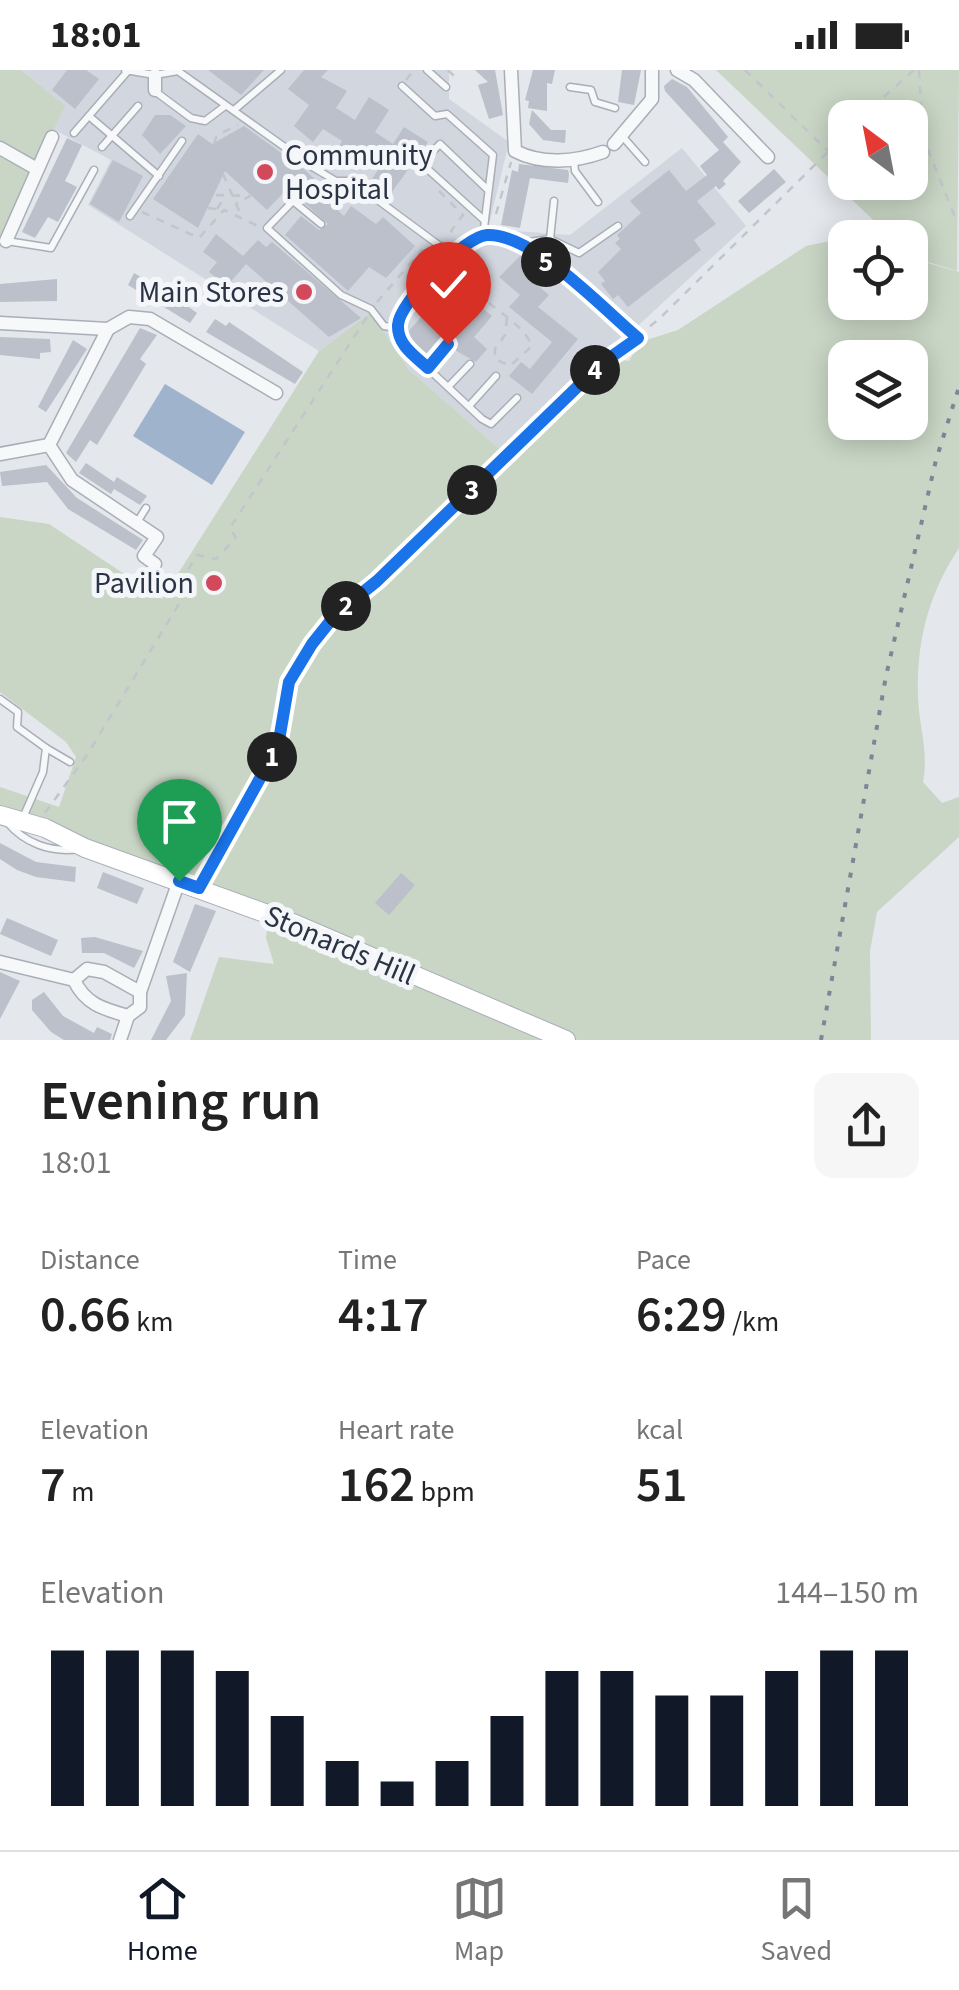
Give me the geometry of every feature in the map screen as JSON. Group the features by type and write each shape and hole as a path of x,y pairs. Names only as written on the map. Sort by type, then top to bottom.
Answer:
{"street":[{"path":"512,70 515,151 532,159 574,160 613,144 642,117 652,99 652,70"},
{"path":"677,70 694,80 768,157"},
{"path":"154,90 156,73"},
{"path":"6,240 52,137"},
{"path":"0,148 37,168"},
{"path":"43,448 108,329 129,316 150,319 276,393"},
{"path":"0,323 108,329"},
{"path":"0,454 43,448"},
{"path":"43,448 72,480 114,504 157,537 144,556 155,564"},
{"name":"Stonards Hill","path":"0,815 295,924 566,1040"},
{"path":"120,1040 128,1016 140,1007 140,992 179,881"},
{"path":"0,962 74,980"},
{"path":"74,980 87,969 104,972 140,992"},
{"path":"74,980 81,995 100,1008 128,1016"}],"lane":[{"path":"154,90 191,118 205,122 281,70"},
{"path":"427,70 446,87"},
{"path":"74,133 126,71 178,71 314,168 336,181 352,181 437,244 462,252"},
{"path":"402,86 435,116 447,114 493,155 483,236 446,264 407,304 398,328 403,345 491,424 517,398"},
{"path":"570,87 592,90 594,102 615,108"},
{"path":"102,147 138,106"},
{"path":"625,111 642,117"},
{"path":"89,116 159,176"},
{"path":"130,216 148,185 159,176 182,142"},
{"path":"485,221 422,163 440,144 489,190"},
{"path":"613,144 645,162"},
{"path":"574,160 574,171 598,202"},
{"path":"6,240 51,248 94,170"},
{"path":"321,224 293,201 267,228 340,295 371,309 384,326 398,328"},
{"path":"550,240 554,201"},
{"path":"483,236 522,242 550,240 570,254 587,250 618,226"},
{"path":"446,264 484,299"},
{"path":"428,368 448,344"},
{"path":"448,387 470,364"},
{"path":"469,406 496,376"},
{"path":"136,524 146,508"},
{"path":"0,699 18,712 17,727 70,762"},
{"path":"28,823 46,748"},
{"path":"0,815 31,842 68,851 85,848"}],"path":[{"path":"448,70 457,79"},
{"path":"745,70 828,151"},
{"path":"881,100 916,70"},
{"path":"916,70 923,136 956,220"},
{"path":"496,214 515,151"},
{"path":"199,888 278,746 289,682 336,614 377,581 601,364 638,338 813,164 828,154"},
{"path":"223,174 241,217"},
{"path":"216,195 250,196 236,204"},
{"path":"217,209 226,195"},
{"path":"136,208 199,238 224,210"},
{"path":"208,208 224,210 267,228"},
{"path":"522,242 638,338"},
{"path":"28,823 72,778 184,594 180,583 197,555 216,560 236,538 230,528 371,309 422,250 428,255 437,244"},
{"path":"452,247 460,245 462,252"},
{"path":"484,299 527,334 532,346 510,366 495,359 494,348 505,335 507,318"}],"shaded area":[{"path":"23,70 449,70 449,99 509,142 488,229 570,235 682,148 746,226 502,451 409,370 371,312 319,351 88,205 111,160 53,129 64,106"}],"green space":[{"path":"0,70 22,70 65,106 0,240"},
{"path":"716,70 959,70 957,271 928,262 928,220 873,220 852,200 928,200 928,100 828,100 828,177"},
{"path":"828,241 828,320 928,320 928,263 959,272 959,548 932,600 922,638 918,677 925,760 923,782 942,803 959,797 959,837 877,912 870,951 871,1040 577,1040 0,812 0,787 59,807 76,757 66,742 0,692 0,517 49,524 162,599 319,351 371,312 409,370 502,451 603,358 629,361 640,342 678,330 806,246"},
{"path":"268,919 549,1040 190,1040 219,957 274,964 266,938"}],"water":[{"path":"165,384 245,432 212,485 133,436"}],"building":[{"path":"67,70 86,70 99,79 75,109 52,90"},
{"path":"208,70 264,70 241,95"},
{"path":"304,70 328,70 321,77 347,91 336,108 355,120 369,97 389,110 375,132 393,144 404,127 428,142 389,196 370,182 380,167 364,158 354,171 334,156 342,141 323,129 313,142 294,126 309,105 288,89"},
{"path":"475,70 495,70 503,115 489,119 478,85 488,82"},
{"path":"533,70 555,70 552,84 547,83 547,111 528,108 529,101 525,100"},
{"path":"622,70 641,70 634,105 618,102"},
{"path":"672,79 687,87 728,137 723,142 741,162 723,181 726,184 719,190 716,186 697,201 716,224 694,240 701,250 628,307 618,295 613,299 601,284 605,281 598,272 621,249 615,243 620,239 617,235 641,213 630,201 669,170 686,191 707,175 700,166 719,150 665,91 664,86"},
{"path":"532,110 551,130 566,130 565,143 543,140 529,124"},
{"path":"155,115 170,115 186,126 160,154 142,135"},
{"path":"244,126 305,170 334,197 329,202 344,216 351,206 376,224 383,217 415,246 386,278 369,267 348,291 285,235 301,216 319,230 328,224 288,188 267,210 225,171 198,228 153,199 198,134 212,144"},
{"path":"67,138 82,145 65,181 77,187 58,222 48,217 35,238 22,232"},
{"path":"113,160 143,176 119,222 90,204"},
{"path":"519,164 568,170 569,174 568,183 530,178 520,228 501,225 512,170 518,172"},
{"path":"774,169 786,182 749,213 738,201"},
{"name":"Main Stores","path":"216,234 243,256 258,240 266,247 272,242 361,318 329,337 246,264 227,286 209,272 217,262 203,252"},
{"path":"522,254 539,266 529,278 549,295 538,307 578,339 532,394 509,376 521,362 530,369 552,342 509,307 520,295 499,277"},
{"path":"134,273 171,295 176,288 187,295 182,302 197,313 190,323 128,285"},
{"path":"57,279 57,301 0,302 0,284"},
{"path":"443,292 468,313 476,303 492,316 474,337 487,349 476,362 453,349 450,338 440,338 424,356 409,342 408,332"},
{"path":"215,319 226,326 229,322 303,372 295,384 206,332"},
{"path":"140,328 157,335 140,359 146,364 97,445 90,440 76,462 66,453"},
{"path":"0,337 50,339 51,352 40,353 40,359 0,355"},
{"path":"73,340 87,349 46,412 38,407"},
{"path":"86,463 114,482 117,477 147,496 140,505 114,489 111,494 79,473"},
{"path":"46,465 77,498 143,540 136,550 68,509 47,482 2,486 0,472"},
{"path":"0,843 36,862 76,867 75,882 36,877 17,870 0,859"},
{"path":"103,872 144,888 137,904 97,888"},
{"path":"401,873 415,885 389,915 375,903"},
{"path":"195,904 216,911 190,972 173,962"},
{"path":"7,918 58,940 51,956 0,934"},
{"path":"95,937 143,951 134,968 104,953 82,953 81,938"},
{"path":"0,972 20,981 0,1019"},
{"path":"187,973 185,1015 166,1040 151,1040 171,1001 166,976"},
{"path":"44,992 63,1016 94,1033 97,1027 112,1034 110,1040 64,1040 51,1032 32,1010 32,1000"}],"railway":[{"path":"821,1040 886,676 936,460 959,387"}],"place":[{"name":"Community Hospital","path":"265,172"},
{"name":"Main Stores","path":"304,292"},
{"name":"Pavilion","path":"214,583"}],"route":[{"path":"179,881 199,888 278,746 289,682 336,614 377,581 601,364 638,338 522,242 488,235 474,241 430,276 400,313 398,328 403,345 428,368 448,344"}]}
